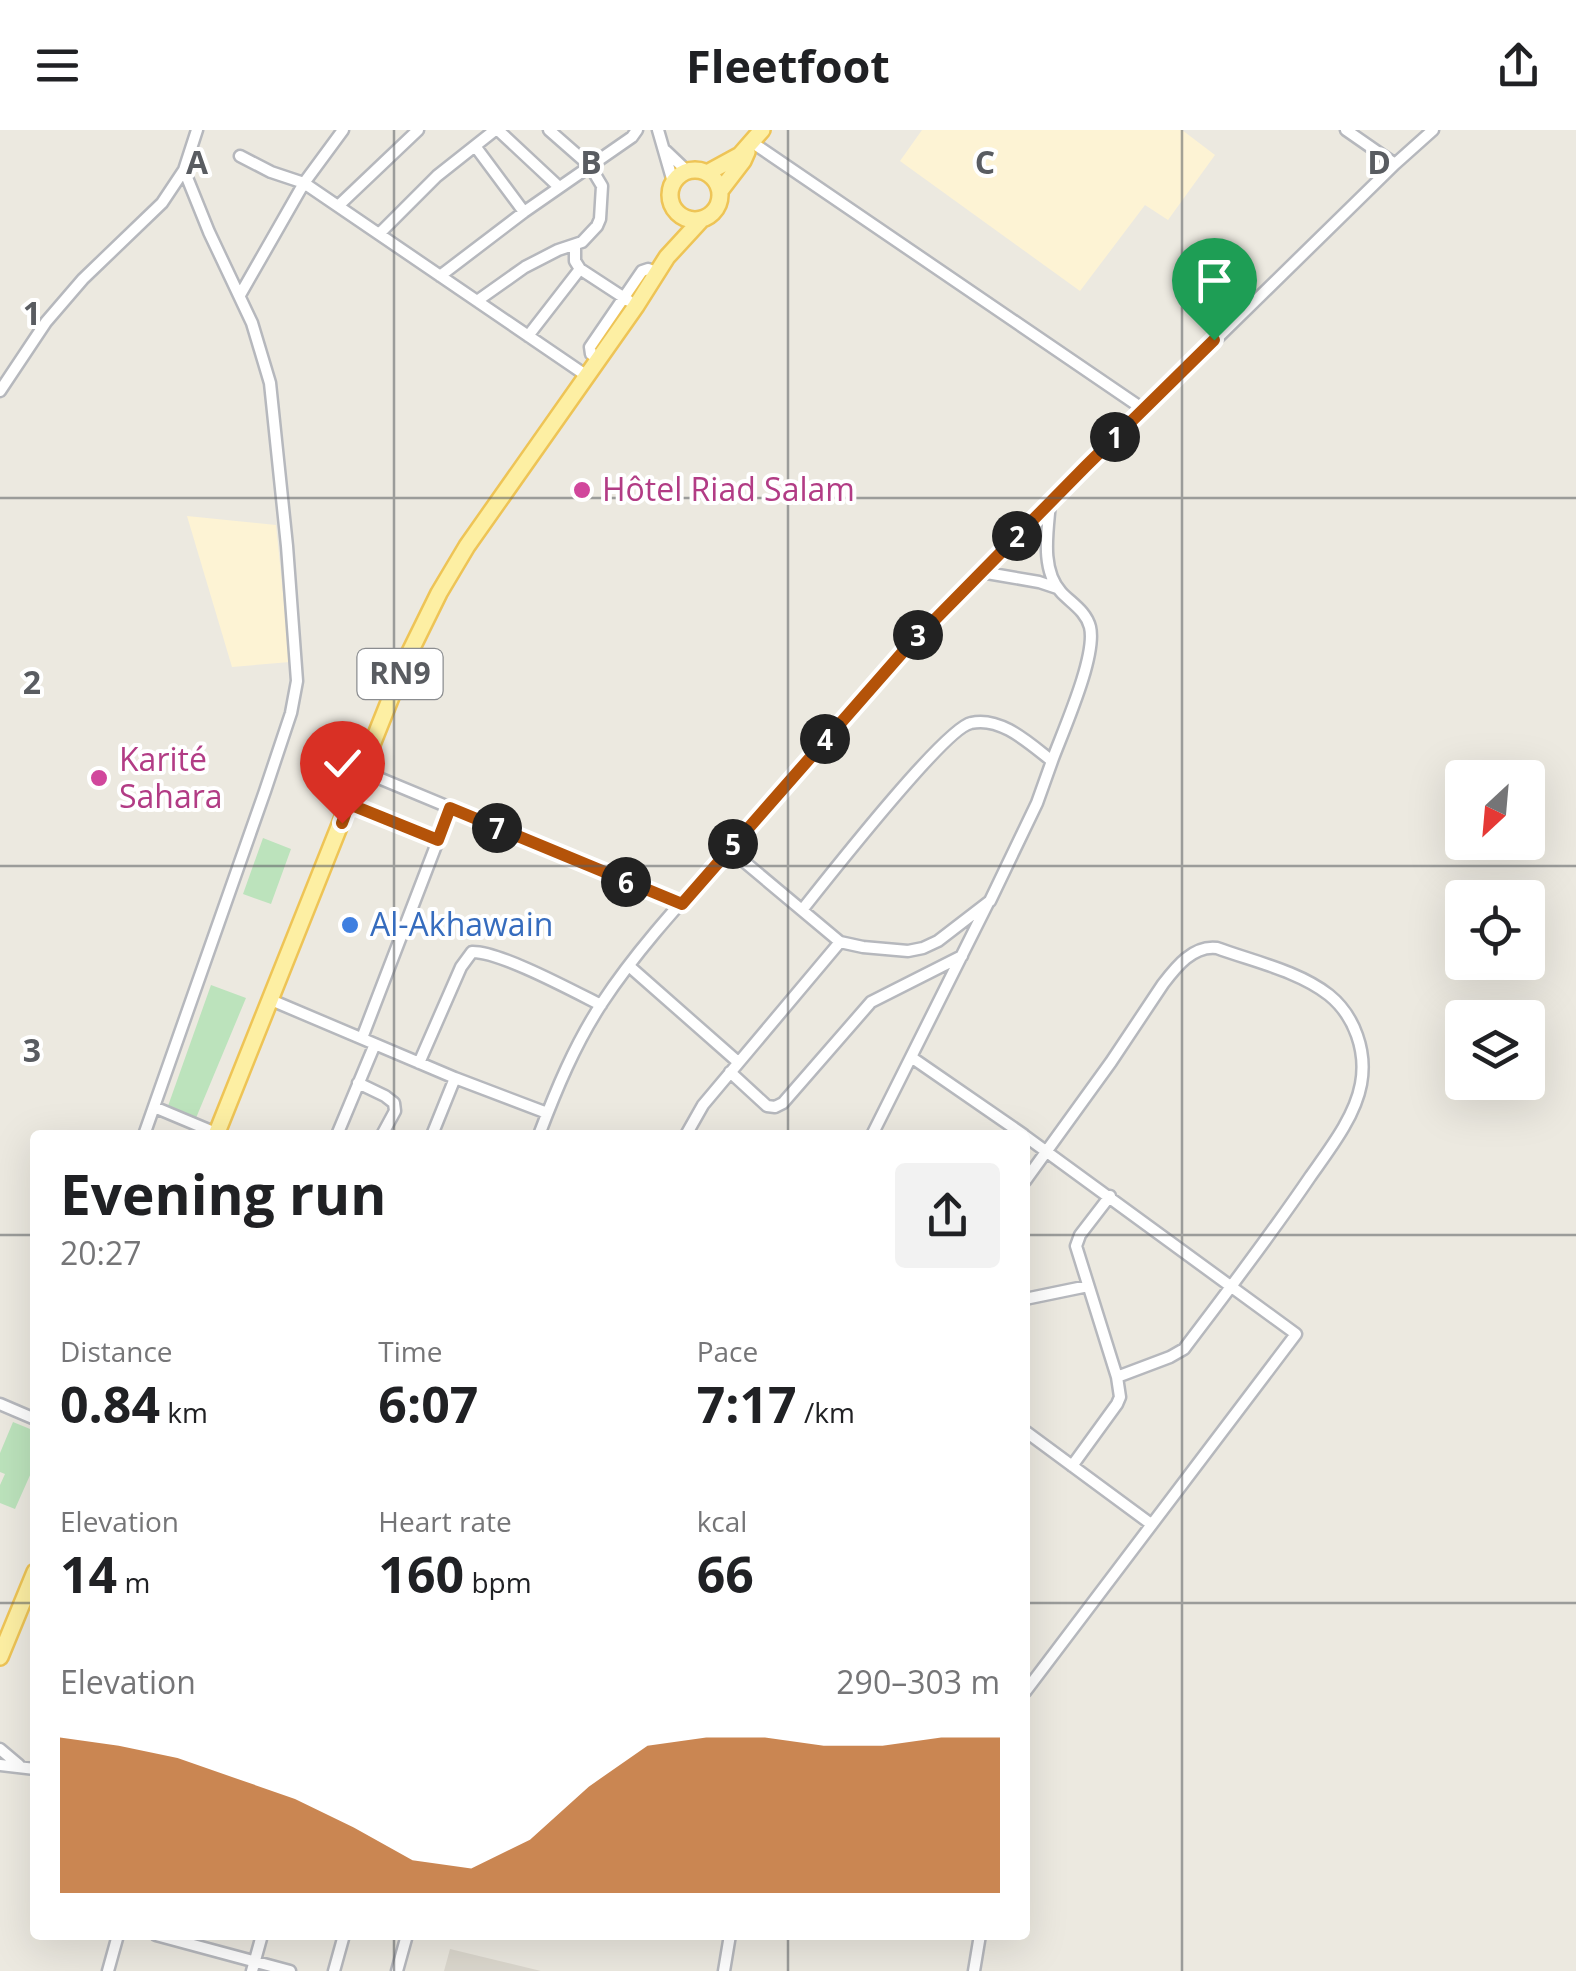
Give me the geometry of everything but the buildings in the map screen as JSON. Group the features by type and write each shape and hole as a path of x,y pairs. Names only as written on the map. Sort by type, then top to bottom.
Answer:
{"main road":[{"path":"707,173 726,164 754,141"},
{"name":"RN9","path":"218,1130 404,662 439,593 467,546 600,359 631,302 702,219 714,212 720,192 754,141"},
{"path":"674,182 687,171 701,170 714,178 720,192"},
{"name":"RN9","path":"667,257 676,212 670,198 674,182"},
{"path":"676,212 688,219 702,219"},
{"path":"0,1657 30,1584"}],"street":[{"path":"0,391 46,322 83,278 148,218 184,170 197,130"},
{"path":"240,295 304,184 343,130"},
{"path":"338,206 418,130"},
{"path":"379,234 438,176 497,130 559,187"},
{"path":"477,301 525,268 593,233 600,219 602,186 590,166 549,130"},
{"path":"440,276 637,130"},
{"path":"658,130 674,182"},
{"path":"1346,130 1395,164"},
{"path":"541,1130 572,1056 600,1005 629,966 902,653 1143,409 1433,130"},
{"path":"754,141 1143,409"},
{"path":"475,146 524,212"},
{"path":"664,148 687,171"},
{"path":"240,156 304,184 587,376"},
{"path":"146,1130 266,791 297,682 270,383 252,323 184,170"},
{"path":"575,245 575,262 580,269 631,302"},
{"path":"528,336 580,269"},
{"path":"874,1130 1037,803 1085,670 1091,647 1090,623 1057,588 1050,574 1050,502"},
{"path":"981,572 1057,588"},
{"path":"802,910 910,781 966,723 989,722 1052,761"},
{"path":"362,771 682,904"},
{"path":"349,804 438,840"},
{"path":"362,1038 450,808"},
{"path":"729,849 840,942 863,947 908,951 923,948 938,941 990,900"},
{"path":"689,1130 703,1105 840,942"},
{"path":"1030,1175 1163,984 1195,952 1217,948 1301,978 1330,996 1359,1038 1363,1070 1360,1089 1335,1140 1259,1252 1184,1349 1117,1377"},
{"path":"420,1063 472,952 550,979 600,1005"},
{"path":"730,1072 768,1106 783,1103 871,1002 962,956"},
{"path":"629,966 738,1062"},
{"path":"271,1000 547,1113"},
{"path":"339,1130 375,1044"},
{"path":"911,1057 1015,1130"},
{"path":"434,1130 455,1078"},
{"path":"358,1083 394,1103 384,1130"},
{"path":"154,1107 207,1130"},
{"path":"1030,1140 1296,1334 1030,1685"},
{"path":"1072,1466 1120,1397 1076,1241 1110,1196"},
{"path":"1030,1298 1088,1286"},
{"path":"0,1404 30,1417"},
{"path":"1030,1435 1151,1524"},
{"path":"0,1750 29,1766"},
{"path":"0,1765 29,1766"},
{"path":"108,1971 117,1940"},
{"path":"172,1940 253,1966 290,1971"},
{"path":"253,1966 261,1940"},
{"path":"334,1971 343,1940"},
{"path":"397,1971 406,1940"},
{"path":"724,1971 729,1940"},
{"path":"974,1971 979,1940"}],"shaded area":[{"path":"922,130 1182,130 1215,155 1168,220 1145,205 1080,291 900,161"},
{"path":"187,516 276,525 290,662 232,667"},
{"path":"450,1949 541,1971 444,1971"}],"green space":[{"path":"263,838 291,849 271,904 243,894"},
{"path":"211,985 246,998 196,1118 168,1106"},
{"path":"13,1422 30,1429 30,1475 15,1509 0,1503 0,1485 5,1474 0,1472 0,1453"}],"place":[{"name":"Hôtel Riad Salam","path":"582,490"},
{"name":"Karité Sahara","path":"99,778"},
{"name":"Al-Akhawain","path":"350,925"}],"route":[{"path":"342,823 349,804 438,840 450,808 682,904 902,653 1214,340"}]}
